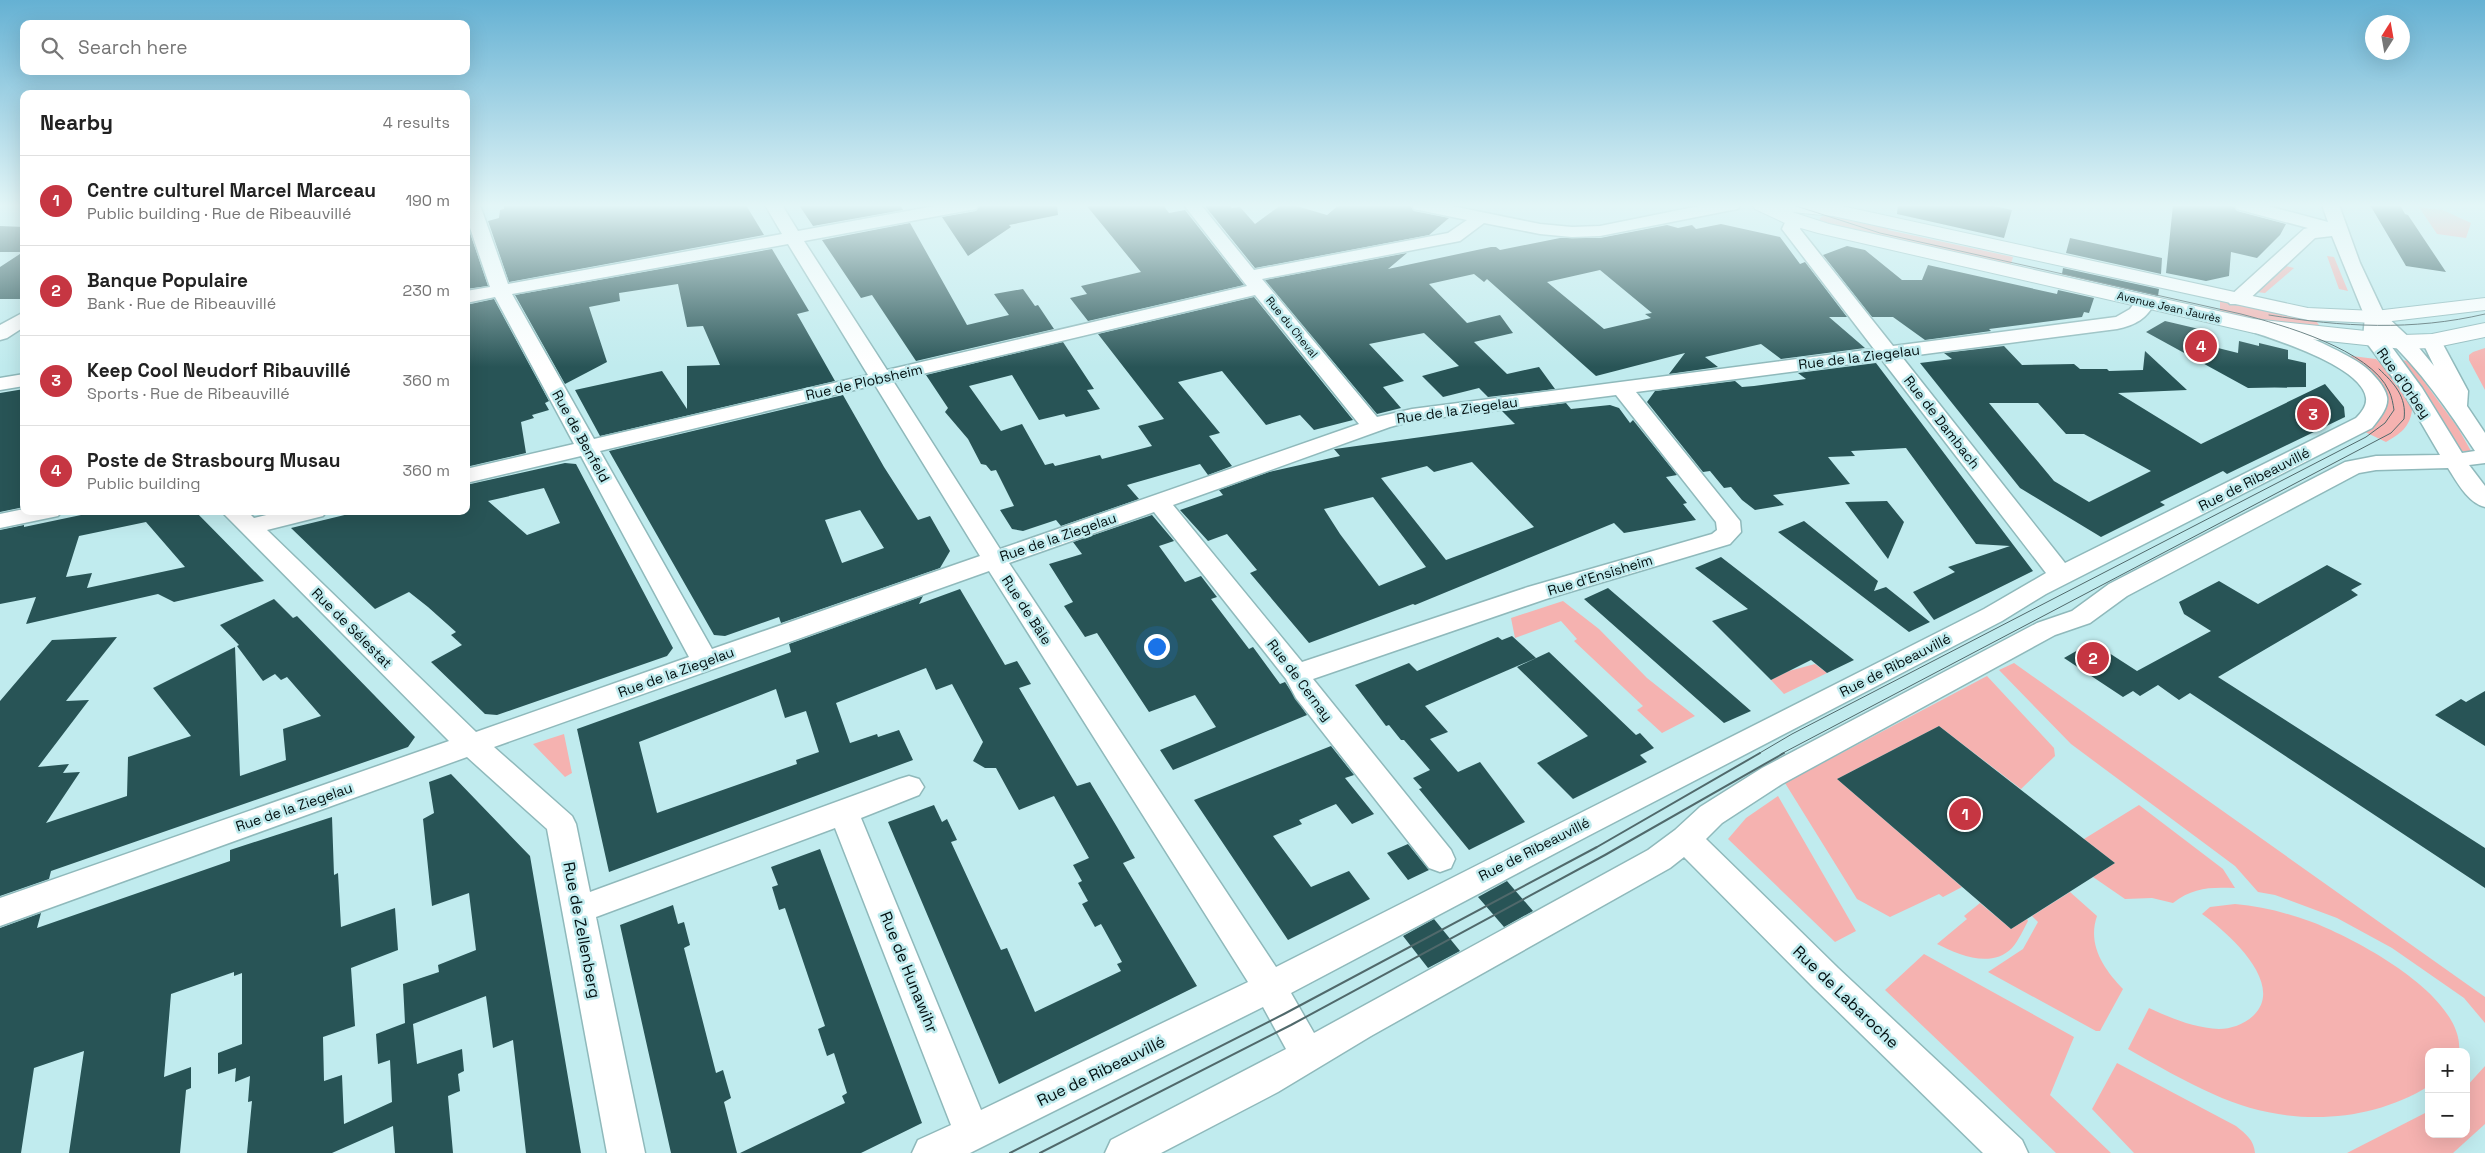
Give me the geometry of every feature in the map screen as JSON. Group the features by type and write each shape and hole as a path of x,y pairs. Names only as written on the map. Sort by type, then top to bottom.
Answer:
{"main road":[{"name":"Avenue Jean Jaurès","path":"1953,259 2254,326 2374,328"},
{"name":"Avenue Jean Jaurès","path":"2053,259 2237,300 2374,328 2402,342 2432,341 2483,331"},
{"path":"2374,328 2485,304"}],"street":[{"name":"Rue de Benfeld","path":"489,259 501,291 706,661"},
{"path":"470,296 678,259"},
{"name":"Rue de Bâle","path":"805,259 994,559 1269,986"},
{"name":"Rue du Cheval","path":"1237,259 1364,417 1374,425"},
{"name":"Rue de Plobsheim","path":"470,475 880,378 1256,282 1358,259"},
{"name":"Rue de Dambach","path":"1814,259 2062,576"},
{"path":"2237,300 2282,259"},
{"name":"Rue d'Orbey","path":"2349,259 2374,328 2461,470 2485,500"},
{"name":"Rue de la Ziegelau","path":"0,912 1374,425 1412,415 2117,323 2142,310 2146,302"},
{"path":"0,334 17,320"},
{"name":"Rue de Ribeauvillé","path":"931,1153 1213,1016 1994,615 2062,576 2352,430 2368,419 2376,404 2376,396 2366,379 2334,357 2303,343 2254,326"},
{"name":"Rue d'Orbey","path":"2432,341 2457,391 2459,410"},
{"name":"Rue d'Orbey","path":"2402,342 2459,410 2485,449"},
{"name":"Rue d'Ensisheim","path":"1298,674 1537,593 1721,539 1729,532 1728,521 1622,388"},
{"path":"1124,1153 1308,1056 1359,1025 1658,859 1686,839 1711,815 1772,776 2046,629 2080,617 2118,590 2353,467 2393,462 2461,470 2485,456"},
{"name":"Rue de Cernay","path":"1158,502 1298,674 1306,691 1440,858"},
{"path":"0,521 30,515"},
{"path":"241,519 278,515"},
{"name":"Rue de Sélestat","path":"241,519 452,727 473,744"},
{"name":"Rue de Zellenberg","path":"473,744 561,824 626,1153"},
{"path":"578,910 909,787"},
{"name":"Rue de Hunawihr","path":"844,812 972,1132"},
{"name":"Rue de Labaroche","path":"1686,839 1826,978 2009,1153"},
{"path":"1269,986 1308,1056"}],"shaded area":[{"path":"1988,259 2012,259 2011,264"},
{"path":"2328,259 2335,259 2348,291 2339,289"},
{"path":"2286,266 2294,268 2265,293 2256,292"},
{"path":"2220,300 2316,321 2322,329 2220,315"},
{"path":"2485,348 2485,390 2469,360 2469,355"},
{"path":"2336,354 2376,359 2393,375 2416,410 2412,410 2407,425 2400,433 2386,442 2363,431 2384,409"},
{"path":"2401,360 2409,361 2458,428 2471,451 2460,451"},
{"path":"1563,601 1599,629 1647,678 1695,716 1662,733 1637,710 1643,706 1574,641 1577,639 1561,621 1515,638 1511,618"},
{"path":"2014,663 2485,997 2485,1023 2464,998 2392,948 2337,918 2275,895 2258,892 2235,866 2071,744 1999,670"},
{"path":"1815,664 1827,673 1784,694 1771,680 1789,671"},
{"path":"1987,676 2054,748 2055,756 2021,789 1939,726 1837,779 1962,887 1943,897 1939,894 1890,917 1857,899 1785,783"},
{"path":"564,734 572,773 565,777 533,744"},
{"path":"1778,796 1856,931 1835,942 1728,839 1746,818"},
{"path":"2139,805 2223,869 2235,888 2202,889 2188,894 2173,903 2152,898 2125,899 2093,877 2115,863 2084,839"},
{"path":"2070,892 2097,916 2094,937 2099,956 2123,989 2100,1031 2096,1031 1988,972 2023,949 2038,922 2032,916"},
{"path":"1980,903 2011,929 2027,919 2028,921 2012,948 1995,958 1985,959 1965,956 1937,944 1967,919 1964,916"},
{"path":"2235,904 2274,910 2331,930 2379,956 2404,972 2427,991 2445,1010 2456,1031 2458,1048 2425,1048 2425,1088 2404,1099 2377,1109 2350,1115 2322,1117 2266,1112 2239,1104 2191,1084 2128,1049 2149,1008 2192,1025 2219,1029 2228,1028 2246,1021 2254,1015 2262,1002 2263,988 2258,973 2249,959 2225,932 2202,914 2210,907"},
{"path":"1924,954 2074,1037 2050,1095 2111,1153 2056,1153 1885,990"},
{"path":"2117,1063 2236,1126 2251,1141 2255,1153 2134,1153 2092,1109"},
{"path":"2485,1066 2485,1124 2470,1138 2470,1093 2470,1083"},
{"path":"2425,1113 2425,1138 2470,1138 2453,1153 2347,1153"}],"building":[{"path":"13,259 20,259 20,299 0,299 0,267"},
{"path":"470,259 479,259 488,286 470,288"},
{"path":"501,259 635,259 509,282"},
{"path":"717,259 778,259 809,311 797,314 835,381 600,436 575,390 662,371 687,409 687,366 720,365 703,326 687,327 678,284 619,293 620,301 589,307 607,362 565,384 515,295"},
{"path":"835,259 930,259 967,325 1009,315 994,294 1023,289 1035,306 1038,305 1054,329 916,361 872,295 861,298"},
{"path":"1130,259 1223,259 1244,285 1088,321 1070,298 1087,294 1081,286 1141,272"},
{"path":"1248,259 1303,259 1255,268"},
{"path":"1376,259 1400,259 1388,269 1436,259 1796,259 1800,264 1805,262 1847,317 1829,317 1865,348 1781,359 1761,344 1705,357 1718,367 1669,374 1685,353 1596,376 1487,279 1484,282 1474,274 1429,284 1467,323 1500,315 1513,333 1474,342 1507,374 1539,367 1555,389 1488,397 1479,388 1443,397 1422,376 1459,366 1424,333 1369,344 1404,381 1383,387 1401,408 1377,414 1265,280","holes":["1600,270 1652,313 1645,314 1651,318 1604,329 1547,282"]},
{"path":"1826,259 1876,259 1902,280 1922,280 1928,265 2057,294 2058,290 2094,298 2089,313 2084,312 2082,317 1989,329 1991,331 1925,340 1893,317 1872,317"},
{"path":"2092,259 2162,259 2161,274"},
{"path":"2167,259 2230,259 2229,276 2206,281 2166,273"},
{"path":"2402,259 2437,259 2446,272 2406,266"},
{"path":"2063,268 2159,289 2158,296 2062,274"},
{"path":"1254,297 1353,420 1314,430 1300,415 1266,425 1222,371 1178,382 1220,433 1209,436 1232,466 1208,475 1200,464 1127,485 1139,499 1061,526 1056,520 1023,531 1012,529 1000,510 1014,506 996,470 991,471 986,465 981,464 968,439 945,412 948,408 926,375 1063,342 1094,389 1087,390 1100,409 1066,417 1064,414 1039,420 1012,375 969,386 1001,431 1022,424 1045,465 1053,463 1055,466 1100,455 1102,459 1152,446 1138,426 1164,419 1098,334"},
{"path":"494,299 549,401 545,403 549,410 532,415 534,418 521,422 526,453 470,466 470,304"},
{"path":"2165,321 2199,329 2198,343 2238,353 2239,341 2259,346 2259,343 2288,350 2288,359 2306,363 2306,387 2248,388 2146,332"},
{"path":"2004,346 2022,365 2074,364 2080,369 2107,369 2109,371 2143,370 2145,351 2187,390 2118,393 2201,444 2325,384 2344,407 2345,417 2227,474 2223,471 2160,502 2165,505 2101,537 2020,488 1920,363 1952,359 1944,353","holes":["1989,403 2038,403 2066,434 2084,434 2151,471 2089,502 2054,481"]},
{"path":"1876,363 2033,571 1934,620 1913,592 1955,572 1948,567 2010,546 1976,544 1906,448 1851,451 1855,456 1828,457 1850,484 1773,495 1784,505 1755,510 1742,500 1731,487 1724,488 1710,471 1703,472 1647,402 1655,391 1735,381 1742,387 1754,386 1806,379 1798,373"},
{"path":"20,390 20,508 0,512 0,393"},
{"path":"843,395 884,467 918,520 930,516 950,551 940,568 781,623 779,617 725,636 714,635 609,451","holes":["860,510 884,548 842,563 825,520"]},
{"path":"1566,403 1571,409 1610,405 1619,408 1630,423 1633,420 1677,475 1666,477 1687,503 1683,504 1696,520 1624,533 1614,523 1415,605 1413,604 1309,643 1250,573 1257,570 1227,534 1208,541 1180,510 1223,495 1219,490 1269,472 1340,456 1334,449 1515,424 1502,411","holes":["1472,462 1534,527 1446,560 1381,478 1427,466 1434,472","1373,497 1426,567 1379,586 1340,534 1324,509"]},
{"path":"565,463 576,464 673,648 667,656 497,715 485,714 431,662 462,645 451,635 456,632 409,592 375,609 291,528 345,515 470,515 470,484","holes":["544,488 560,523 527,535 488,501"]},
{"path":"1887,501 1904,522 1888,559 1845,502"},
{"path":"81,515 199,515 264,581 174,602 158,594 26,624 36,597 0,604 0,530 24,525 24,527","holes":["146,522 185,567 87,588 92,573 66,577 79,536"]},
{"path":"1152,515 1174,541 1159,546 1185,582 1201,576 1217,597 1211,599 1249,649 1253,647 1280,684 1285,682 1307,715 1173,770 1160,750 1216,727 1195,695 1149,712 1097,633 1085,637 1064,606 1073,602 1049,564 1082,554 1073,542"},
{"path":"1804,521 1878,581 1874,591 1886,587 1930,622 1909,632 1778,532"},
{"path":"1721,557 1854,660 1827,673 1811,660 1771,680 1712,621 1748,609 1695,568"},
{"path":"2327,565 2362,584 2351,590 2358,595 2218,677 2485,848 2485,888 2190,693 2179,700 2158,685 2140,696 2133,691 2123,697 2064,658 2092,642 2137,671 2211,631 2184,614 2179,602 2219,581 2258,604"},
{"path":"1608,588 1751,711 1724,723 1584,599"},
{"path":"960,589 1005,665 1017,661 1031,684 1019,688 1077,786 1090,782 1117,827 1135,858 1123,863 1197,986 999,1084 888,822 934,805 942,822 947,819 957,840 951,842 1001,950 1007,948 1035,1012 1121,971 1117,964 1122,962 1101,924 1095,927 1082,904 1088,901 1078,883 1082,881 1073,865 1089,858 1054,796 1019,810 996,768 985,768 973,761 983,742 952,684 936,690 926,668 836,703 850,743 877,734 878,737 899,730 913,760 609,872 577,729 791,652 789,644 923,596 919,604","holes":["776,689 785,718 806,711 819,752 796,760 797,764 657,813 639,742"]},
{"path":"274,599 293,618 297,616 415,737 408,747 51,871 49,879 0,896 0,701 52,640 117,637 66,701 89,700 38,767 69,764 63,773 80,772 46,823 127,796 128,757 191,736 153,688 235,647 240,776 286,760 283,729 321,716 287,677 281,680 275,674 263,681 237,646 239,645 220,625"},
{"path":"1512,636 1536,658 1425,706 1448,732 1430,739 1458,772 1480,762 1525,822 1469,850 1419,789 1422,788 1413,778 1430,770 1389,725 1386,726 1355,685 1409,663 1417,671 1498,637 1502,640"},
{"path":"1549,652 1636,735 1640,733 1654,748 1640,755 1647,762 1573,799 1537,763 1588,736 1517,667"},
{"path":"2485,691 2485,746 2435,715 2461,699 2466,702"},
{"path":"1939,726 2115,863 2011,929 1837,779"},
{"path":"1331,746 1354,775 1345,778 1374,814 1352,824 1336,804 1299,820 1302,824 1273,836 1311,887 1349,871 1370,899 1288,940 1194,800"},
{"path":"451,774 530,856 581,1153 526,1153 513,1040 493,1048 486,996 413,1024 417,1064 462,1049 464,1071 458,1074 460,1091 448,1096 453,1153 395,1153 393,1126 332,1153 247,1153 252,1101 248,1102 250,1076 235,1082 236,1068 218,1074 218,1053 242,1044 242,973 234,976 234,972 171,994 164,1077 191,1067 191,1088 186,1090 180,1153 69,1153 84,1051 34,1068 21,1153 0,1153 0,928 41,913 37,928 230,861 230,850 332,817 334,875 338,873 341,927 395,908 398,950 351,968 355,1026 323,1037 324,1081 342,1075 344,1124 392,1102 390,1060 378,1064 376,1034 405,1023 403,984 439,972 438,965 476,950 469,893 432,906 423,819 434,813 429,782"},
{"path":"1408,844 1429,870 1408,880 1387,853"},
{"path":"820,849 922,1123 861,1153 740,1153 845,1103 842,1096 847,1093 834,1053 827,1056 818,1029 825,1026 785,908 779,910 772,887 778,885 771,867"},
{"path":"1507,881 1533,911 1504,927 1478,897"},
{"path":"673,905 678,924 684,922 690,945 684,948 716,1073 723,1070 731,1098 724,1102 737,1153 671,1153 620,925"},
{"path":"1434,919 1460,951 1428,968 1403,936"}],"tram line":[{"path":"1758,754 1792,734 2366,437 2385,423 2394,410 2389,391 2379,376 2364,363 2345,351 2301,332 2241,314 1995,259"},
{"path":"2269,315 2323,322 2404,325 2431,323 2485,314"},
{"path":"1781,754 2391,433 2404,419 2403,404 2394,385 2379,369"},
{"path":"1010,1153 1284,1014 1597,847 1760,753"},
{"path":"1040,1153 1291,1025 1605,855 1784,753"}],"place":[{"name":"Poste de Strasbourg Musau","path":"2201,346"},
{"name":"Keep Cool Neudorf Ribauvillé","path":"2313,414"},
{"name":"Banque Populaire","path":"2093,658"},
{"name":"Centre culturel Marcel Marceau","path":"1965,814"}]}
